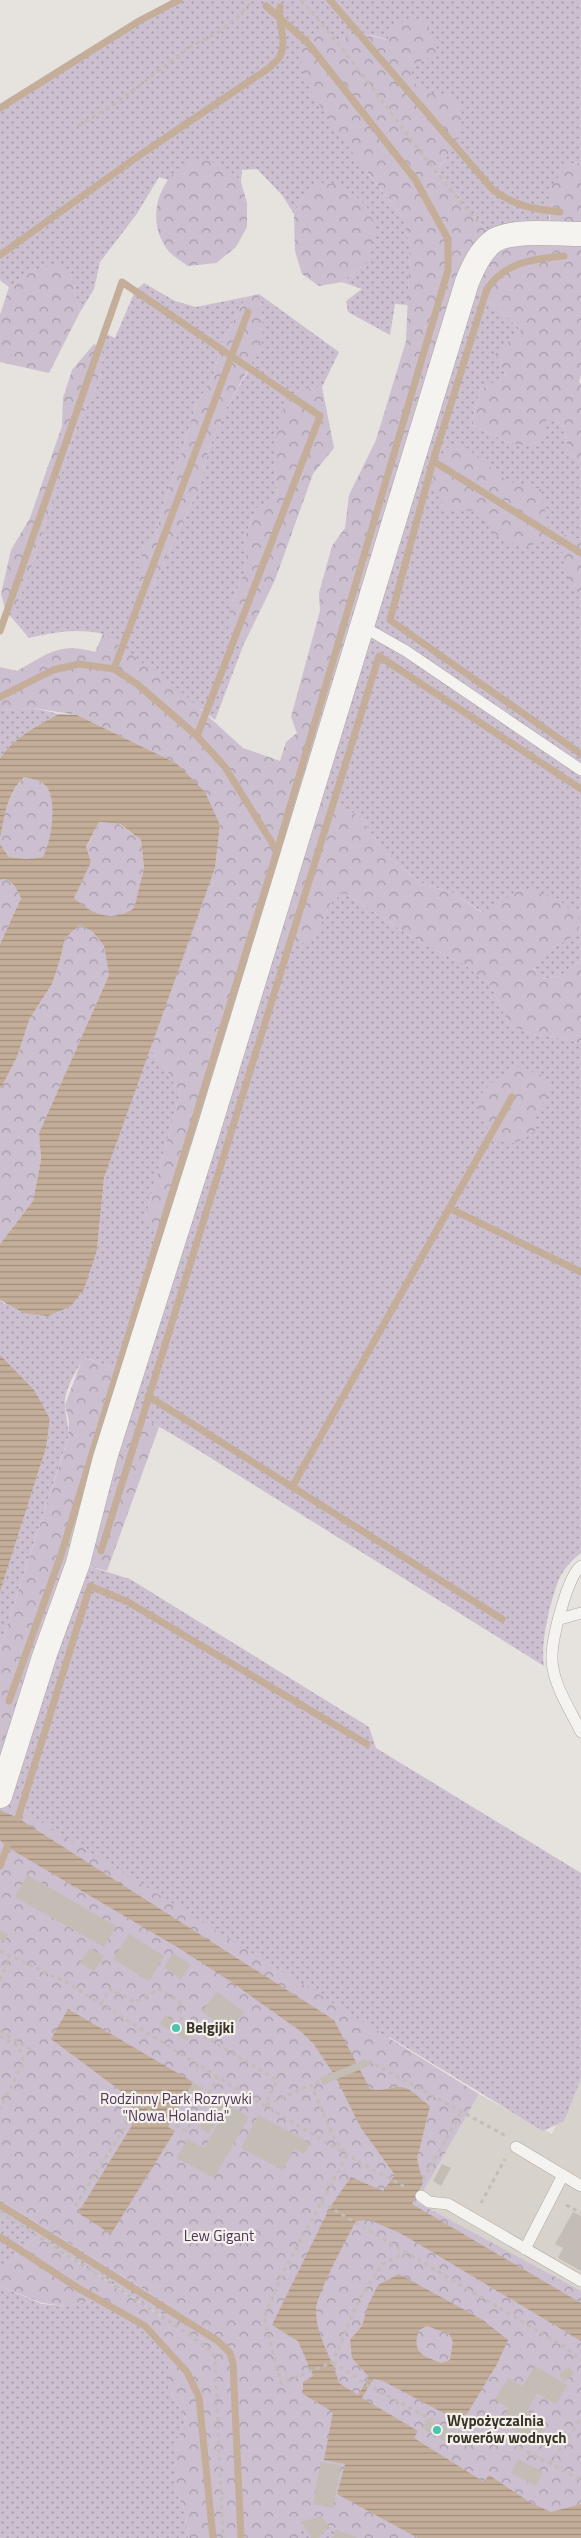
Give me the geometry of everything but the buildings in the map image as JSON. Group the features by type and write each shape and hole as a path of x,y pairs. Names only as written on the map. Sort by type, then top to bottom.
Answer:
{"street":[{"path":"0,1796 48,1645 78,1563 105,1458 362,626 466,282 474,264 495,240 524,234 581,234"}],"lane":[{"path":"362,626 406,651 581,770"},
{"path":"581,1566 574,1571 567,1588 552,1660 558,1682 581,1732"},
{"path":"560,1619 581,1613"},
{"path":"516,2147 581,2186"},
{"path":"525,2249 563,2175"},
{"path":"417,2191 430,2202 448,2204 581,2281"}],"path":[{"path":"78,126 112,106 190,47 220,31 241,14 253,0"},
{"path":"301,0 339,42 456,197 495,240"},
{"path":"0,1951 66,1982 347,2155 417,2191 462,2111"},
{"path":"0,1980 10,1955"},
{"path":"101,2004 110,1988 135,2002 159,1989 179,2001 182,2023 277,2080 265,2106"},
{"path":"0,2031 32,2050"},
{"path":"0,2036 19,2047 24,2062 0,2108"},
{"path":"265,2106 371,2062 508,2137"},
{"path":"75,2206 126,2125 128,2099 186,2131 218,2077"},
{"path":"311,2086 335,2140 347,2155"},
{"path":"347,2155 284,2271 264,2317 281,2383 333,2362 358,2302 382,2264 407,2252"},
{"path":"481,2203 507,2156"},
{"path":"322,2202 565,2347 581,2361"},
{"path":"0,2212 163,2317 210,2350 215,2358 223,2538"},
{"path":"333,2362 365,2384 453,2431 503,2439 581,2480"},
{"path":"550,2464 581,2418"}],"shaded area":[{"path":"59,714 77,715 176,763 205,792 220,825 215,868 104,1178 97,1250 84,1289 71,1306 48,1316 24,1313 0,1300 0,1244 33,1201 41,1160 39,1133 109,975 104,946 93,932 80,925 65,938 52,984 30,1018 17,1057 0,1090 0,944 21,898 14,885 6,879 0,880 0,844 9,857 28,859 43,857 52,823 52,804 51,796 46,786 37,780 24,777 10,798 0,838 0,758 19,738","holes":["99,822 120,824 141,840 144,868 134,908 118,915 102,915 88,909 74,898 91,862 86,847"]},
{"path":"0,1355 34,1390 50,1419 46,1448 0,1592"},
{"path":"0,1810 18,1818 334,2020 370,2089 403,2087 430,2106 417,2159 423,2183 412,2204 581,2303 581,2341 402,2234 370,2220 356,2221 321,2292 317,2302 316,2318 321,2337 339,2383 358,2395 369,2377 352,2358 350,2340 362,2326 368,2305 378,2285 399,2274 483,2320 508,2340 497,2364 467,2414 453,2418 383,2381 373,2379 362,2398 418,2431 414,2438 484,2482 489,2475 531,2503 551,2512 581,2504 581,2538 418,2538 337,2494 345,2464 324,2460 333,2412 303,2394 303,2382 313,2376 298,2341 272,2325 330,2207 351,2177 383,2191 395,2175 361,2128 335,2076 313,2043 299,2030 227,1979 177,1947 7,1847 0,1840","holes":["427,2326 449,2334 453,2342 450,2360 441,2363 424,2356 418,2349 417,2338 419,2330"]},
{"path":"68,2009 193,2082 168,2127 175,2131 111,2234 78,2213 131,2127 134,2116 125,2094 51,2039"},
{"path":"581,2068 581,2294 417,2202 479,2094 552,2134"}],"green space":[{"path":"179,0 581,0 581,163 568,164 549,211 550,234 495,240 456,197 436,170 444,162 448,94 431,94 414,84 409,65 422,59 392,42 360,34 349,37 339,43 367,172 403,218 410,247 408,305 395,304 390,335 348,312 346,301 362,289 342,282 368,262 305,193 294,214 282,195 257,169 242,170 241,182 232,173 189,163 168,180 159,177 136,215 100,262 94,289 80,312 70,273 36,269 9,287 0,280 0,108 139,21"},
{"path":"413,19 427,22 439,54 410,65 414,83 431,94 448,94 462,110 462,119 456,143 436,170 456,197 495,240 550,234 550,188 568,164 581,163 581,375 579,382 581,384 581,461 568,452 564,427 556,420 546,420 545,435 532,446 510,443 471,425 480,390 506,375 495,354 521,330 467,282 311,792 359,816 388,856 419,882 453,893 484,914 521,888 557,898 578,916 578,934 550,949 533,968 542,979 560,976 581,960 581,1045 570,1039 537,1035 509,1025 491,986 463,963 423,944 343,892 330,904 313,940 288,948 265,940 173,1245 159,1235 145,1219 180,1094 168,1072 149,1048 215,868 220,825 176,763 77,715 33,708 0,710 0,667 17,671 54,651 63,649 83,649 95,652 103,634 177,688 243,748 280,761 286,742 297,733 291,717 320,611 319,593 332,546 345,528 349,495 376,440 406,341 410,247 403,218 335,130 309,88 302,66 301,50 324,26 339,42 358,32 387,40 395,24"},
{"path":"211,161 232,173 241,182 247,203 247,227 236,247 216,263 188,266 169,252 161,238 156,214 158,202 162,190 177,170 190,162"},
{"path":"321,183 343,185 366,205 376,228 368,262 342,282 319,286 302,274 295,251 294,214 305,193"},
{"path":"58,265 70,273 80,312 49,373 0,362 0,315 9,287 36,269"},
{"path":"467,282 521,330 496,354 506,376 480,390 471,425 510,443 546,420 556,420 564,427 568,452 581,461 581,960 560,976 541,979 533,967 550,949 578,934 521,888 485,914 453,893 419,882 388,856 359,816 311,792"},
{"path":"144,283 175,301 196,307 246,297 220,347 214,374 195,407 179,462 162,508 156,537 142,550 151,590 199,488 209,448 228,405 250,368 263,320 259,294 339,352 322,387 299,390 274,464 278,495 256,509 244,538 246,554 244,573 230,607 234,640 243,646 215,720 103,634 84,631 48,634 29,638 12,618 33,563 76,428 100,379 103,355 100,347 104,333 115,338 135,291"},
{"path":"259,294 263,320 262,345 228,405 209,448 199,488 151,590 143,590 140,580 142,550 156,537 162,508 179,462 195,407 214,374 220,347 246,297"},
{"path":"94,344 100,347 103,355 100,379 76,428 33,563 12,618 6,612 1,594 11,550 30,518 62,426 63,398 72,370"},
{"path":"322,387 334,448 313,474 275,580 243,646 234,640 228,627 230,607 244,573 246,554 244,538 256,509 278,495 274,464 279,418 290,395 299,390"},
{"path":"463,445 507,481 541,489 549,531 581,539 581,597 569,580 561,546 550,540 527,546 504,542 472,511 446,509 435,491 432,478 433,472 446,448"},
{"path":"33,708 59,714 19,738 0,758 0,710"},
{"path":"24,777 37,780 46,786 53,804 49,842 44,857 28,859 9,857 0,844 1,826 6,808 13,792"},
{"path":"99,822 119,824 141,840 144,868 134,908 117,915 109,916 95,913 74,898 80,882 86,848"},
{"path":"6,879 14,885 21,898 0,944 0,880"},
{"path":"343,892 423,944 463,963 491,986 509,1025 537,1035 570,1039 581,1045 581,1553 564,1570 557,1586 545,1633 544,1666 182,1440 123,1406 131,1379 108,1366 84,1357 66,1394 65,1406 68,1438 0,1647 0,1592 46,1448 50,1419 0,1355 0,1300 4,1304 97,1250 104,1178 149,1048 168,1072 180,1094 145,1219 265,940 313,940 330,904"},
{"path":"80,925 93,932 104,946 109,975 39,1133 41,1160 33,1201 0,1244 0,1090 17,1057 30,1018 52,984 65,938"},
{"path":"514,1066 541,1075 551,1088 536,1117 535,1131 521,1140 510,1143 503,1142 490,1132 475,1102 490,1084"},
{"name":"Rodzinny Park Rozrywki \"Nowa Holandia\"","path":"83,1357 108,1366 131,1379 123,1406 159,1427 107,1571 78,1563 2,1789 13,1795 29,1814 479,2094 417,2202 581,2291 581,2538 358,2538 329,2526 321,2517 301,2522 301,2538 188,2538 186,2513 175,2490 175,2445 186,2419 168,2387 168,2359 163,2344 145,2326 98,2299 66,2306 42,2303 0,2286 0,2269 37,2236 162,2317 168,2304 0,2200 0,1647 68,1439 69,1421 65,1405"},
{"path":"78,1563 130,1579 369,1727 376,1748 581,1873 581,2079 564,2121 543,2131 389,2037 358,2066 0,1796"},
{"path":"0,2200 168,2304 163,2317 37,2236 0,2269"},
{"path":"0,2286 42,2304 66,2306 98,2299 145,2326 163,2344 168,2359 168,2387 186,2419 175,2445 175,2490 186,2513 188,2538 0,2538"},
{"path":"321,2516 329,2526 358,2538 301,2538 301,2522"}],"waterway":[{"path":"0,108 139,21 179,0"},
{"path":"330,0 493,190 509,200 525,206 560,212"},
{"path":"9,1701 61,1555 277,851 448,270 448,239 415,179 307,42 266,6"},
{"path":"0,255 137,157 269,68 279,58 282,50 283,38 279,13 280,7"},
{"path":"564,256 531,261 511,267 494,280 487,289 433,461 390,620 581,754"},
{"path":"0,631 122,282 320,416 197,736"},
{"path":"114,669 248,312"},
{"path":"433,461 581,553"},
{"path":"101,1551 379,656 581,789"},
{"path":"0,697 53,670 79,664 114,669 137,684 197,736 225,767 277,851"},
{"path":"292,1487 512,1097"},
{"path":"449,1208 581,1272"},
{"path":"148,1396 502,1619"},
{"path":"18,1818 90,1586 128,1602 367,1744"},
{"path":"0,1866 7,1847"},
{"path":"0,2205 218,2341 230,2353 233,2363 241,2538"},
{"path":"0,2237 78,2288 145,2326 187,2372 199,2397 213,2538"}],"place":[{"name":"Belgijki","path":"176,2028"},
{"name":"Wypożyczalnia rowerów wodnych","path":"437,2430"}],"park label":[{"name":"Lew Gigant","path":"219,2236"}]}
